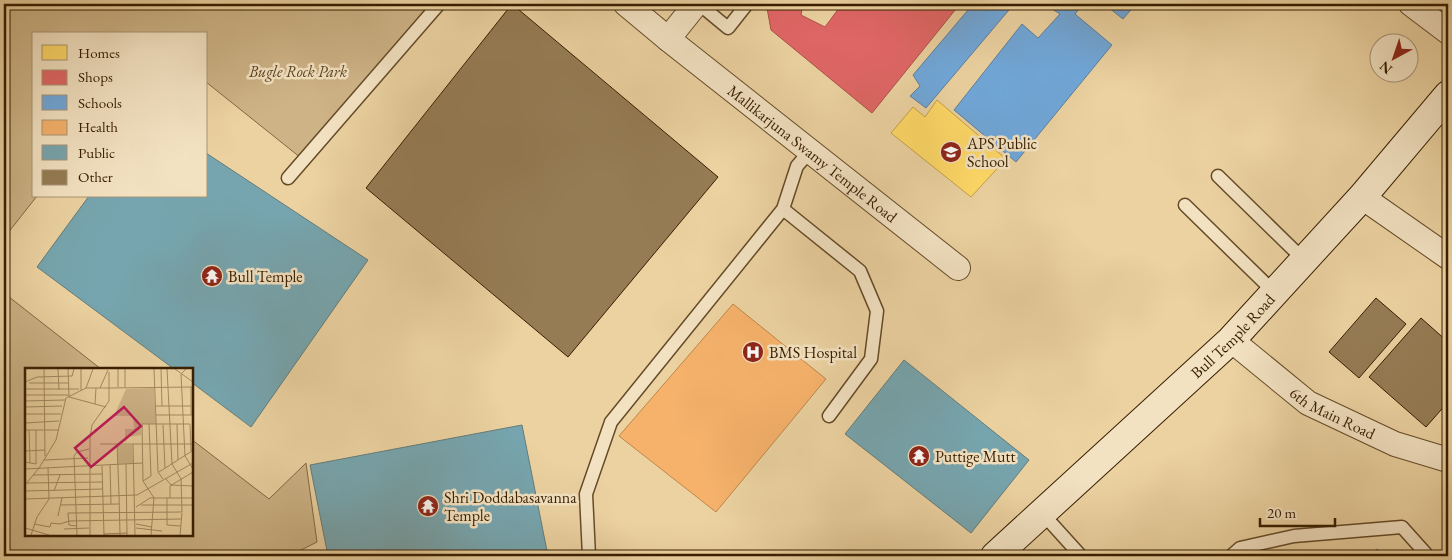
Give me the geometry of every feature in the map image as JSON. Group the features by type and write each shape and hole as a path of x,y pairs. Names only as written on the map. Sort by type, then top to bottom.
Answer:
{"street":[{"name":"Mallikarjuna Swamy Temple Road","path":"626,4 958,268"},
{"path":"668,39 697,4"},
{"path":"1411,4 1448,32"},
{"name":"Bull Temple Road","path":"995,556 1232,340 1362,197 1448,95"},
{"path":"1362,197 1448,257"},
{"name":"6th Main Road","path":"1232,340 1308,403 1395,444 1448,460"}],"lane":[{"path":"288,178 439,4"},
{"path":"697,4 728,28 747,4"},
{"path":"589,556 586,494 611,422 783,209 797,166 811,150"},
{"path":"1218,176 1304,260"},
{"path":"1185,206 1275,293"},
{"path":"783,209 860,271 877,311 871,359 829,416"},
{"path":"1043,514 1081,556"},
{"path":"1231,556 1240,548 1294,536 1402,527 1428,556"}],"green space":[{"name":"Bugle Rock Park","path":"4,4 440,4 306,162 208,84 208,32 32,32 32,198 35,198 4,238"},
{"path":"4,293 100,368 25,368 25,535 192,535 192,440 269,499 306,463 317,542 289,556 4,556"}],"building: Homes":[{"path":"937,100 1006,159 971,197 891,133 913,107 925,117"}],"building: Shops":[{"path":"770,4 803,4 801,15 825,27 842,4 922,4 927,8 930,4 960,4 872,113 771,30 767,8"}],"building: Schools":[{"path":"964,4 1014,4 926,108 910,96 920,86 913,75 968,10"},
{"path":"1044,4 1083,4 1075,14 1112,45 1016,162 954,110 1022,24 1038,38 1060,14"},
{"path":"1104,4 1136,4 1123,19"},
{"path":"1377,549 1385,556 1368,556"}],"building: Health":[{"path":"733,304 826,379 716,512 619,436"}],"building: Public":[{"path":"208,154 368,260 251,427 192,383 192,368 173,368 37,267 88,198 208,198"},
{"path":"904,360 1029,460 971,533 845,434"},
{"name":"Shri Doddabasavanna Temple","path":"522,425 548,556 328,556 310,465"}],"building: Other":[{"path":"512,4 718,177 568,357 366,188"},
{"path":"1437,4 1448,4 1448,6 1444,10"},
{"path":"1448,217 1448,227 1443,223"},
{"path":"1376,298 1406,324 1359,378 1329,352"},
{"path":"1421,318 1448,342 1448,402 1426,427 1369,377"}],"place":[{"name":"APS Public School","path":"951,152"},
{"name":"Bull Temple","path":"212,276"},
{"name":"BMS Hospital","path":"753,352"},
{"name":"Puttige Mutt","path":"919,456"},
{"name":"Shri Doddabasavanna Temple","path":"428,506"}]}
